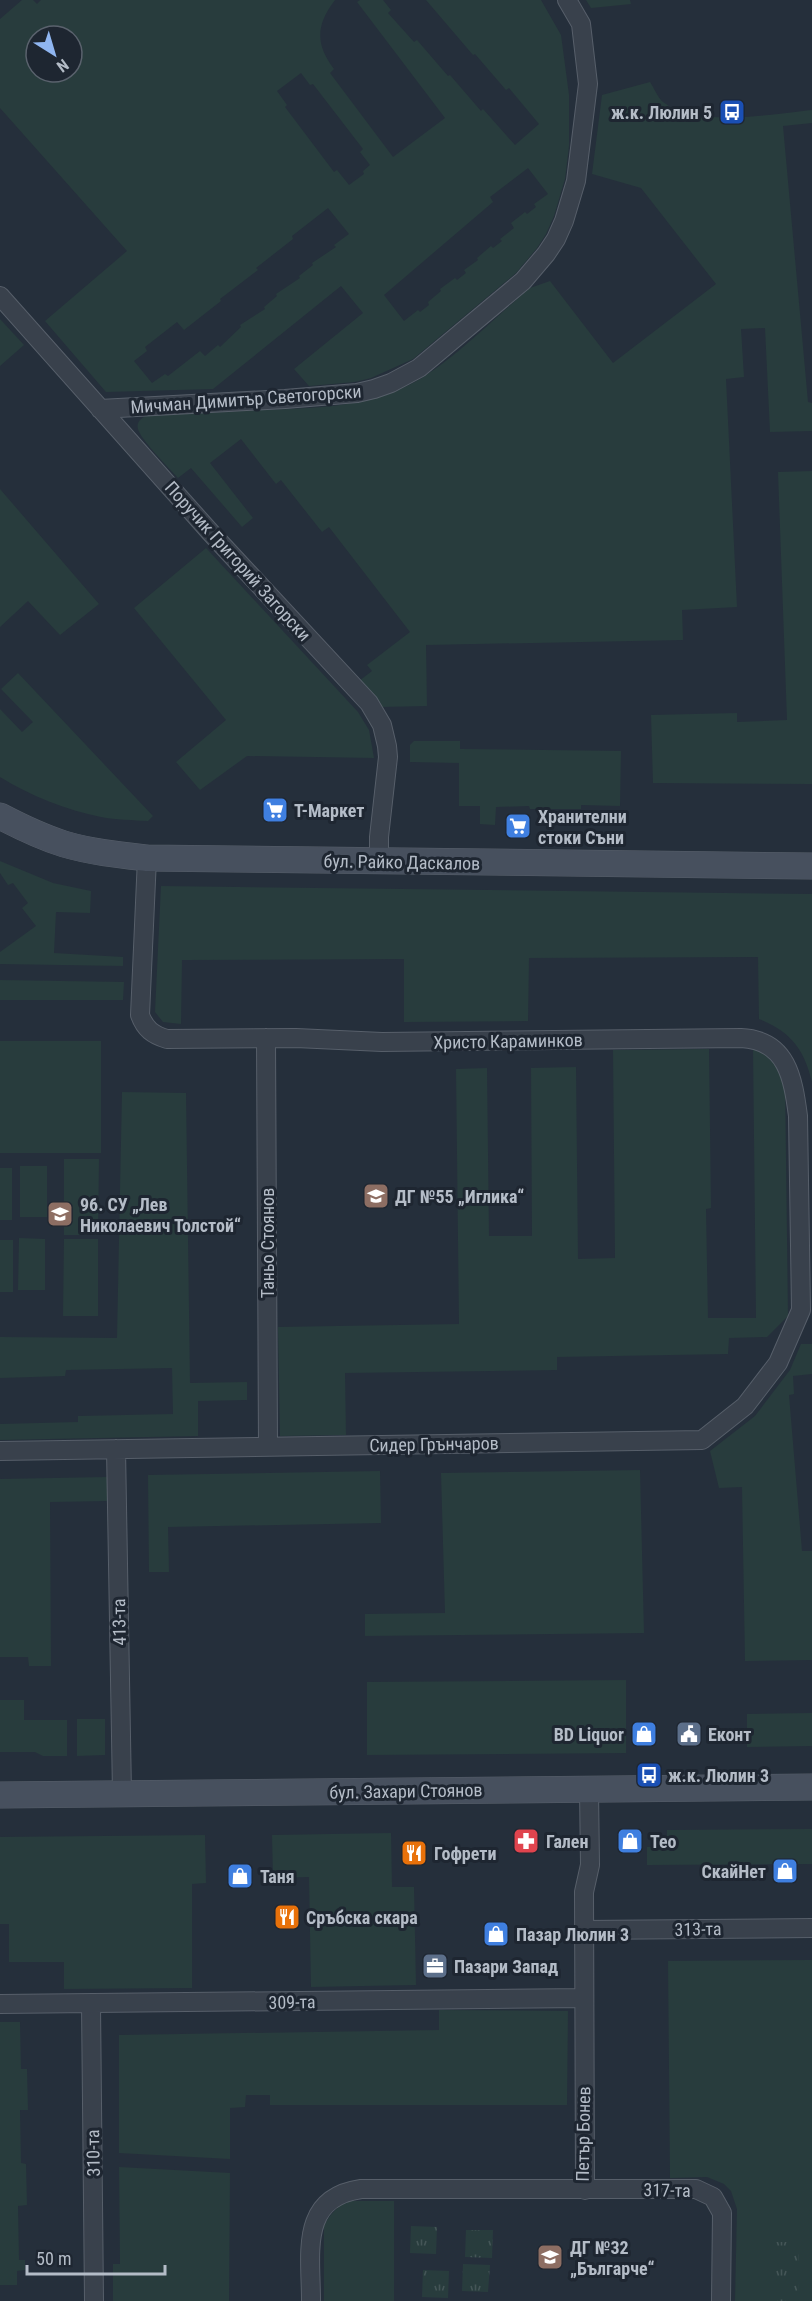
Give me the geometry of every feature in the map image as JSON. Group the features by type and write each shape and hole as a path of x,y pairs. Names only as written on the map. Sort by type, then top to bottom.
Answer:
{"street":[{"name":"Мичман Димитър Светогорски","path":"100,409 285,399 357,393 374,389 419,368 523,281 556,239 568,211 576,182 588,84 581,24 567,0"},
{"name":"Поручик Григорий Загорски","path":"0,296 376,714 385,735 388,757 379,837 379,861"},
{"name":"бул. Райко Даскалов","path":"0,816 35,834 65,844 97,852 147,858 812,866"},
{"name":"Христо Караминков","path":"147,858 140,1004 143,1023 157,1036 167,1039 266,1038 382,1042 755,1038 768,1043 786,1064 796,1098 806,1310"},
{"name":"Таньо Стоянов","path":"266,1038 268,1447"},
{"name":"Сидер Грънчаров","path":"0,1451 702,1440 745,1406 778,1363 806,1310"},
{"name":"413-та","path":"116,1449 122,1794"},
{"name":"бул. Захари Стоянов","path":"0,1795 812,1786"},
{"name":"Петър Бонев","path":"311,2301 311,2235 314,2221 327,2203 346,2191 361,2189 585,2190 584,1892 590,1865 589,1790"},
{"name":"313-та","path":"584,1930 812,1928"},
{"name":"309-та","path":"0,2004 584,1998"},
{"name":"310-та","path":"90,2004 94,2301"},
{"name":"317-та","path":"585,2190 696,2189 713,2197 722,2213 721,2301"}],"green space":[{"path":"22,0 33,0 37,4 41,0 335,0 324,18 320,34 323,51 334,69 330,73 393,157 445,118 357,2 383,0 391,10 388,13 414,42 417,40 448,76 450,75 515,145 539,124 509,88 506,90 475,54 473,55 426,0 541,0 561,35 569,95 569,146 565,179 554,216 537,248 516,273 413,359 371,378 355,382 309,386 294,369 363,313 341,286 213,389 106,392 45,321 127,251 0,108 0,19","holes":["301,73 310,85 313,84 363,149 360,152 370,165 363,171 364,174 349,185 337,170 334,172 285,107 287,105 277,91","528,168 548,194 534,204 536,207 511,223 514,228 500,239 502,241 493,248 491,246 477,258 478,260 464,270 466,273 440,289 441,291 428,302 429,305 404,321 384,295 493,202 490,197","328,208 349,234 334,245 336,247 312,263 313,265 299,276 300,278 276,294 277,296 264,307 265,309 240,325 241,327 220,347 218,345 205,356 200,351 168,376 165,374 152,383 134,361 147,351 145,347 177,322 184,330 258,270 256,268 293,239 292,236"]},
{"path":"586,0 630,0 631,4 591,8"},
{"path":"650,82 663,102 677,110 695,115 735,117 812,110 812,123 783,126 808,402 812,403 812,431 770,432 765,328 741,329 744,377 726,379 737,607 682,610 683,640 426,645 427,706 381,707 359,681 372,671 367,665 410,632 329,527 322,532 281,480 276,484 241,439 210,463 253,518 242,527 191,468 178,478 144,440 138,429 138,422 148,415 337,405 392,393 440,365 530,288 550,281 613,363 716,284 641,188 592,174 602,95"},
{"path":"0,319 24,345 0,366"},
{"path":"812,471 812,784 653,783 651,715 737,713 737,722 787,720 778,472"},
{"path":"0,489 99,604 60,635 28,601 0,627"},
{"path":"206,548 358,712 369,730 374,758 247,756 200,790 176,762 226,720 134,608"},
{"path":"18,673 153,816 148,821 88,814 36,796 0,777 0,709 22,732 33,722 1,689"},
{"path":"414,741 460,741 460,749 621,751 620,806 581,805 581,809 496,807 495,825 480,824 480,806 459,806 459,763 410,762 410,745"},
{"path":"0,861 53,883 91,891 90,913 56,912 54,953 123,957 123,966 0,964 0,952 36,926 22,908 28,903 13,883 8,885 0,873"},
{"path":"161,886 812,894 812,1082 805,1060 795,1043 780,1030 759,1019 758,957 529,958 528,1021 404,1022 404,959 182,960 181,1024 163,1022 155,1012"},
{"path":"0,980 124,982 123,1000 0,1000"},
{"path":"0,1041 101,1041 101,1153 0,1153"},
{"path":"753,1048 765,1051 785,1079 788,1316 767,1337 729,1338 728,1354 557,1357 557,1370 345,1373 346,1435 280,1436 278,1327 459,1324 456,1069 487,1068 489,1236 532,1236 531,1068 576,1067 578,1259 615,1258 613,1050 709,1049 711,1208 706,1209 708,1318 756,1318"},
{"path":"122,1092 186,1093 190,1383 247,1382 247,1400 198,1401 198,1436 0,1440 0,1424 78,1422 78,1416 173,1414 172,1368 66,1370 65,1376 0,1378 0,1337 117,1338"},
{"path":"64,1159 99,1159 98,1235 64,1235"},
{"path":"20,1166 47,1166 47,1217 20,1217"},
{"path":"0,1168 12,1168 12,1220 0,1220"},
{"path":"19,1238 45,1239 45,1290 18,1290"},
{"path":"64,1239 98,1239 98,1316 63,1316"},
{"path":"0,1240 13,1240 13,1292 0,1292"},
{"path":"801,1344 812,1344 812,1374 793,1376 794,1394 789,1395 802,1551 812,1551 812,1660 745,1661 742,1487 719,1488 710,1451 755,1416 790,1370"},
{"path":"640,1470 644,1633 365,1636 365,1614 445,1613 441,1473"},
{"path":"380,1471 381,1523 168,1527 169,1572 149,1572 148,1475"},
{"path":"107,1477 107,1501 50,1502 51,1666 29,1666 28,1657 0,1657 0,1479"},
{"path":"626,1680 626,1753 367,1755 367,1682"},
{"path":"0,1700 24,1700 24,1720 67,1720 67,1756 43,1756 35,1752 0,1752"},
{"path":"812,1713 812,1746 747,1747 747,1714"},
{"path":"77,1719 105,1719 105,1755 77,1756"},
{"path":"812,1829 812,1864 647,1865 647,1847 667,1847 667,1830"},
{"path":"391,1833 392,1887 414,1887 416,1985 311,1987 309,1877 273,1878 272,1835"},
{"path":"205,1835 206,1883 192,1884 192,1988 64,1989 64,1962 9,1962 9,1924 0,1924 0,1837"},
{"path":"812,1960 812,2301 735,2301 737,2209 731,2191 724,2184 707,2177 670,2178 668,1961"},
{"path":"439,2010 568,2011 567,2105 270,2105 270,2095 246,2095 245,2107 230,2108 230,2159 119,2153 119,2035 439,2030"},
{"path":"0,2022 20,2022 21,2069 27,2069 28,2110 20,2110 21,2163 26,2164 27,2205 18,2206 19,2260 25,2260 25,2270 17,2271 17,2285 0,2285"},
{"path":"119,2167 230,2173 229,2301 113,2301 113,2264 120,2264"},
{"path":"348,2201 394,2201 394,2301 324,2301 324,2226 334,2212"},
{"path":"411,2226 437,2227 436,2254 410,2253"},
{"path":"466,2230 493,2230 492,2258 465,2257"},
{"path":"771,2242 799,2242 798,2301 770,2301"},
{"path":"463,2264 490,2265 488,2292 462,2291"},
{"path":"423,2270 449,2271 448,2298 422,2297"}],"place":[{"name":"ж.к. Люлин 5","path":"732,112"},
{"name":"Т-Маркет","path":"275,810"},
{"name":"Хранителни стоки Съни","path":"518,826"},
{"name":"ДГ №55 „Иглика“","path":"376,1196"},
{"name":"96. СУ „Лев Николаевич Толстой“","path":"60,1214"},
{"name":"BD Liquor","path":"644,1734"},
{"name":"Еконт","path":"689,1734"},
{"name":"ж.к. Люлин 3","path":"649,1775"},
{"name":"Гален","path":"526,1841"},
{"name":"Тео","path":"630,1841"},
{"name":"Гофрети","path":"414,1853"},
{"name":"СкайНет","path":"785,1871"},
{"name":"Таня","path":"240,1876"},
{"name":"Сръбска скара","path":"287,1917"},
{"name":"Пазар Люлин 3","path":"496,1934"},
{"name":"Пазари Запад","path":"435,1966"},
{"name":"ДГ №32 „Българче“","path":"550,2257"}]}
